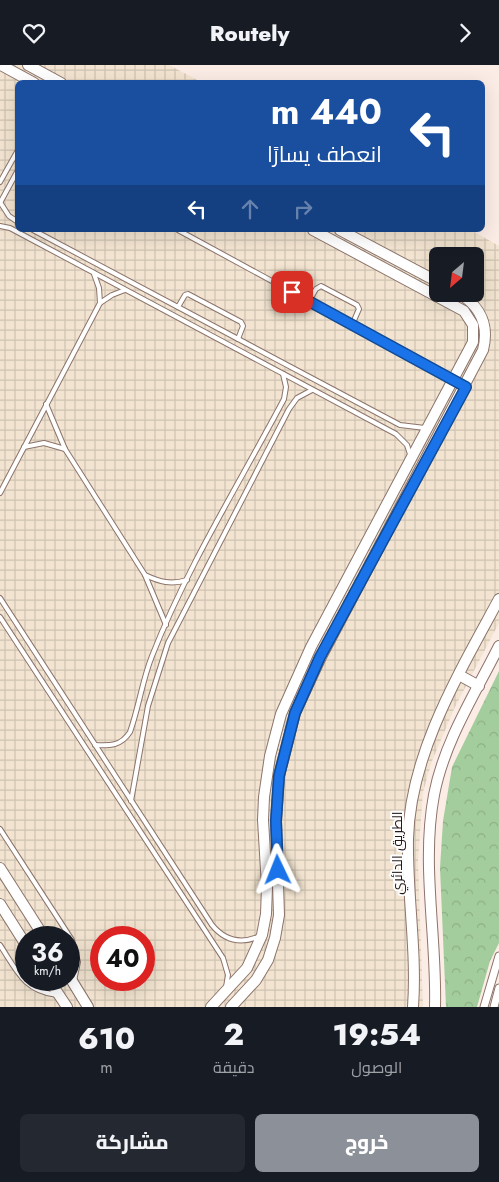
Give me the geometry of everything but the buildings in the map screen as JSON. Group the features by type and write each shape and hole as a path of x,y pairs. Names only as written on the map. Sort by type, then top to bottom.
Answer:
{"street":[{"path":"1,65 28,80"},
{"path":"28,65 56,80"},
{"path":"211,1007 247,968 262,935 266,914 267,887 263,820 265,788 270,756 281,714 311,647 430,427 473,342 473,325 464,311 317,232"},
{"path":"344,232 429,277"},
{"path":"231,1007 256,980 272,949 279,915 277,799 279,776 288,734 320,657 466,387 483,350 486,329 478,309 471,303"},
{"path":"454,380 466,387"},
{"path":"382,513 394,519"},
{"name":"الطريق الدائري","path":"413,1007 408,840 412,800 421,760 459,675 499,599"},
{"path":"435,1007 430,845 431,816 446,753 499,646"},
{"path":"459,675 479,686"},
{"path":"0,868 37,926"},
{"path":"267,887 278,887"},
{"path":"0,904 15,928"},
{"path":"484,1007 499,956"},
{"path":"494,1007 499,988"},
{"path":"56,991 67,1007"},
{"path":"78,991 88,1007"}],"lane":[{"path":"0,182 15,156"},
{"path":"15,176 0,203 9,216 15,220"},
{"path":"0,226 15,231"},
{"path":"17,232 396,434 407,445 412,460"},
{"path":"37,232 400,425 415,429 430,427"},
{"path":"182,232 454,380"},
{"path":"96,263 93,273 99,288 100,303"},
{"path":"309,301 318,287 321,286 349,300 357,305 359,309 352,325"},
{"path":"0,493 100,303 112,295 125,290"},
{"path":"178,307 185,295 188,294 241,322 243,326 238,339"},
{"path":"264,364 268,356"},
{"path":"95,745 113,745 126,739 130,732 147,671 166,625 187,580 284,399 286,387 283,375"},
{"path":"131,801 148,706 168,643 289,409 297,398 312,390"},
{"path":"46,404 65,449 145,575 166,625"},
{"path":"24,447 44,443 65,449"},
{"path":"145,575 163,583 171,584 187,580"},
{"path":"0,598 219,933 228,939 239,941 262,935"},
{"path":"0,617 222,958 228,975 221,998"},
{"path":"38,675 46,670"},
{"path":"0,829 61,926"},
{"path":"0,945 29,986 45,993 59,995"}],"shaded area":[{"path":"0,65 169,65 197,80 15,80 15,232 474,232 499,246 499,623 455,707 432,761 423,792 418,861 423,1007 0,1007"}],"green space":[{"path":"499,671 499,943 490,961 477,1007 446,1007 440,868 443,821 452,767"}],"route":[{"path":"278,870 276,821 279,776 288,734 295,713 320,657 466,387 292,292"}]}
